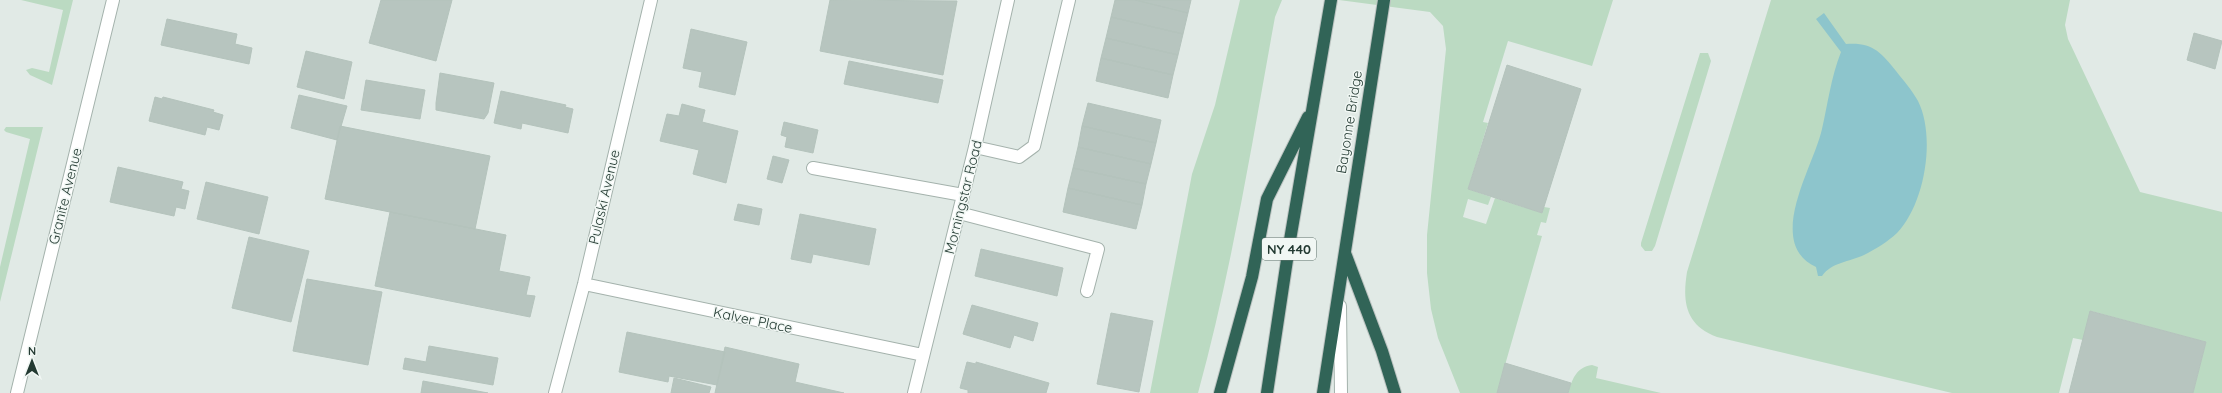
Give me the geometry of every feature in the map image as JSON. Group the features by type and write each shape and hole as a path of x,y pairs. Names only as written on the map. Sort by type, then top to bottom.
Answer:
{"highway":[{"name":"NY 440","path":"1267,393 1290,240 1331,0"},
{"name":"Bayonne Bridge","path":"1323,393 1384,0"},
{"path":"1220,393 1252,277 1267,199 1314,105"},
{"path":"1344,250 1382,351 1395,393"}],"street":[{"name":"Granite Avenue","path":"17,393 113,0"},
{"name":"Pulaski Avenue","path":"555,393 584,284 651,0"},
{"name":"Morningstar Road","path":"914,393 975,147 1008,0"},
{"path":"975,147 1019,157 1034,146 1069,0"},
{"path":"813,168 963,196"},
{"path":"959,213 1098,249 1087,291"},
{"name":"Kalver Place","path":"584,284 923,355"},
{"path":"1340,291 1341,393"}],"green space":[{"path":"21,0 73,0 52,85 30,75 26,70 32,68 49,72 63,10"},
{"path":"1240,0 1282,0 1275,17 1241,206 1221,300 1198,393 1150,393 1192,174 1215,105"},
{"path":"1339,0 1613,0 1592,66 1508,41 1483,122 1488,123 1468,189 1491,197 1488,205 1468,199 1463,217 1486,224 1495,198 1542,213 1544,207 1550,208 1546,223 1541,222 1537,235 1542,236 1497,393 1460,393 1438,338 1431,309 1427,273 1427,235 1446,49 1443,26 1430,12"},
{"path":"1771,0 2070,0 2065,25 2068,39 2140,192 2222,212 2222,393 2193,393 2206,342 2091,311 2083,340 2073,338 2059,393 1952,393 1717,337 1699,326 1688,312 1686,303 1685,294 1687,272"},
{"path":"1700,53 1708,53 1711,61 1655,246 1652,251 1645,251 1641,246 1641,243"},
{"path":"6,127 43,127 0,302 0,267 30,139 6,132 4,130"},
{"path":"1592,365 1598,367 1596,378 1661,393 1568,393 1573,379 1578,371"}],"water":[{"path":"1824,13 1846,44 1863,45 1875,50 1886,58 1910,89 1918,101 1923,116 1927,151 1921,188 1915,205 1907,220 1897,233 1868,253 1836,265 1826,271 1822,276 1818,276 1816,267 1801,256 1794,241 1793,223 1796,203 1822,129 1832,80 1841,52 1816,19"}],"building":[{"path":"381,0 452,0 436,61 369,43"},
{"path":"830,0 957,1 943,75 820,51"},
{"path":"1115,0 1135,0 1188,13 1183,34 1111,17"},
{"path":"1135,0 1191,0 1188,13"},
{"path":"1111,17 1183,34 1178,55 1106,38"},
{"path":"167,19 237,34 235,44 252,48 249,64 161,45"},
{"path":"691,29 747,42 735,95 699,87 702,72 683,68"},
{"path":"2194,33 2222,41 2215,69 2187,60"},
{"path":"1106,38 1178,55 1173,75 1101,58"},
{"path":"306,51 352,62 344,99 297,87"},
{"path":"1101,58 1173,75 1168,98 1096,81"},
{"path":"849,61 943,80 938,103 844,84"},
{"path":"1507,65 1581,89 1542,213 1468,189"},
{"path":"440,73 494,83 488,113 484,119 436,110"},
{"path":"366,80 425,90 420,119 361,110"},
{"path":"501,91 566,105 565,107 573,109 568,133 522,123 521,129 494,123"},
{"path":"299,95 347,106 337,140 291,128"},
{"path":"155,97 162,99 163,97 214,110 213,112 223,115 219,130 207,127 205,135 149,121"},
{"path":"1088,103 1161,120 1156,143 1082,126"},
{"path":"682,104 705,110 702,122 738,131 726,183 693,174 699,150 660,141 667,114 679,116"},
{"path":"784,122 818,130 813,153 785,147 787,137 781,135"},
{"path":"340,126 490,156 475,229 325,199"},
{"path":"1082,126 1156,143 1151,164 1078,147"},
{"path":"1078,147 1151,164 1146,184 1073,168"},
{"path":"773,156 789,160 782,183 767,179"},
{"path":"118,167 183,182 181,189 189,191 185,209 176,207 174,216 110,202"},
{"path":"1073,168 1146,184 1142,205 1068,188"},
{"path":"206,182 268,197 259,234 197,219"},
{"path":"1068,188 1142,205 1136,229 1063,212"},
{"path":"738,204 762,209 759,225 734,220"},
{"path":"390,212 506,235 499,271 530,277 526,295 535,296 530,317 375,286"},
{"path":"800,214 876,229 869,265 813,254 811,263 791,259"},
{"path":"249,237 309,251 291,322 232,308"},
{"path":"981,249 1063,268 1057,296 975,276"},
{"path":"307,279 382,292 368,365 293,351"},
{"path":"972,305 1038,323 1033,341 1014,335 1010,348 963,334"},
{"path":"2090,311 2206,342 2193,393 2069,393"},
{"path":"1111,313 1153,321 1139,392 1097,384"},
{"path":"627,332 725,352 717,385 669,376 668,382 619,372"},
{"path":"429,346 498,358 493,385 403,369 405,358 426,362"},
{"path":"725,347 799,364 795,382 844,393 715,393"},
{"path":"967,362 976,364 976,362 1049,383 1046,393 968,393 968,390 960,388"},
{"path":"1505,363 1571,383 1568,393 1497,393"},
{"path":"674,378 711,387 709,393 671,393"},
{"path":"423,381 488,393 421,393"}]}
